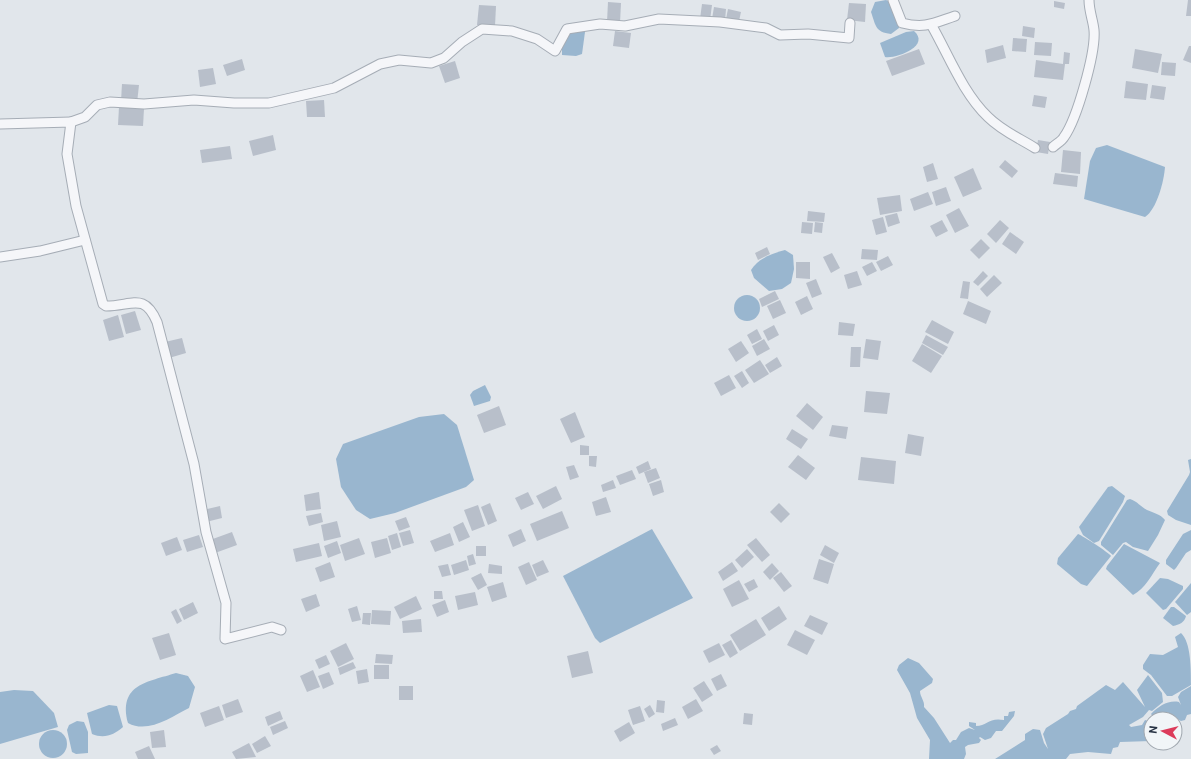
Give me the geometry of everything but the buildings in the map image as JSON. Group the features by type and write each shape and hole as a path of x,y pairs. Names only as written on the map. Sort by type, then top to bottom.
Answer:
{"street":[{"path":"893,0 902,23 915,26 932,26 955,16"},
{"path":"1052,147 1064,138 1075,114 1093,50 1094,30 1089,12 1089,0"},
{"path":"0,124 71,122 85,117 97,105 110,102 144,104 194,100 234,103 269,103 334,88 380,64 399,60 431,63 444,58 462,42 482,29 512,31 537,39 555,51 567,29 600,24 625,26 660,19 715,22 766,28 780,35 808,34 849,38 850,23"},
{"path":"932,26 970,97 988,117 1010,135 1035,148"},
{"path":"71,122 68,154 76,206 103,304 106,306 139,302 145,304 151,310 157,322 194,464 206,532 226,603 225,639 272,627 281,630"},
{"path":"0,257 40,251 85,240"}],"water":[{"path":"886,0 893,3 899,19 899,28 891,34 882,32 877,28 871,12 875,2"},
{"path":"579,30 585,32 582,54 576,56 562,55 562,47 570,31"},
{"path":"914,31 918,37 918,42 915,46 903,54 885,57 880,43 906,32"},
{"path":"1107,145 1165,167 1163,180 1156,201 1153,208 1145,217 1084,199 1090,161 1096,148"},
{"path":"785,250 793,255 794,269 791,283 782,289 769,291 754,278 751,270 758,262 766,257"},
{"path":"747,295 756,299 760,308 756,317 747,321 738,317 734,308 738,299"},
{"path":"485,385 491,397 490,401 474,406 470,395 473,391"},
{"path":"444,414 457,425 474,480 466,487 395,513 370,519 356,510 341,487 336,459 343,444 419,417"},
{"path":"1191,459 1191,525 1176,520 1168,515 1167,511 1189,475 1188,460"},
{"path":"1112,486 1125,496 1123,502 1099,541 1094,543 1083,535 1079,527 1108,487"},
{"path":"1130,499 1147,510 1159,515 1165,520 1148,551 1133,547 1126,542 1123,543 1113,555 1101,545 1101,542 1127,500"},
{"path":"652,529 693,598 600,643 595,638 563,576"},
{"path":"1191,530 1191,550 1186,553 1174,570 1166,564 1166,560 1183,534"},
{"path":"1078,534 1111,556 1087,586 1081,584 1057,564 1058,558"},
{"path":"1124,544 1160,563 1145,585 1133,595 1106,569"},
{"path":"1160,578 1168,579 1183,586 1183,589 1166,609 1163,610 1146,593"},
{"path":"1191,583 1191,612 1187,615 1175,602"},
{"path":"1171,607 1174,607 1186,616 1181,623 1173,626 1163,618"},
{"path":"1181,633 1189,649 1191,685 1172,696 1167,696 1151,675 1143,669 1143,665 1150,654 1163,655 1178,647 1175,637"},
{"path":"908,658 919,663 933,679 932,683 920,691 920,693 924,707 934,718 950,743 953,740 956,740 961,732 969,728 975,730 969,726 969,722 976,723 976,726 980,726 999,719 1004,720 1004,716 1008,716 1009,712 1015,711 1014,716 1002,731 996,731 991,738 985,740 980,737 979,738 981,740 979,743 965,747 966,754 964,759 929,759 930,740 917,718 910,693 897,670 899,665"},
{"path":"176,673 188,676 195,687 189,708 167,720 143,727 128,723 126,710 127,700 131,692 146,682"},
{"path":"1148,675 1162,693 1163,702 1152,711 1143,711 1143,717 1129,725 1131,727 1142,725 1143,723 1143,741 1120,742 1118,747 1113,748 1111,754 1088,752 1070,754 1066,759 995,759 1025,740 1025,734 1033,729 1040,730 1044,743 1048,749 1043,734 1046,728 1068,714 1070,711 1076,709 1077,706 1106,685 1115,690 1123,682 1145,707 1137,690"},
{"path":"1191,686 1191,714 1187,715 1185,720 1183,720 1183,711 1154,711 1164,704 1171,702 1179,702 1181,705 1178,697 1181,692"},
{"path":"14,690 33,691 54,713 58,727 0,744 0,692"},
{"path":"109,705 117,706 123,727 116,732 105,736 92,734 87,713"},
{"path":"77,721 84,722 88,732 88,753 76,754 72,752 67,730 69,725"},
{"path":"53,730 63,734 67,744 63,754 53,758 43,754 39,744 43,734"}]}
